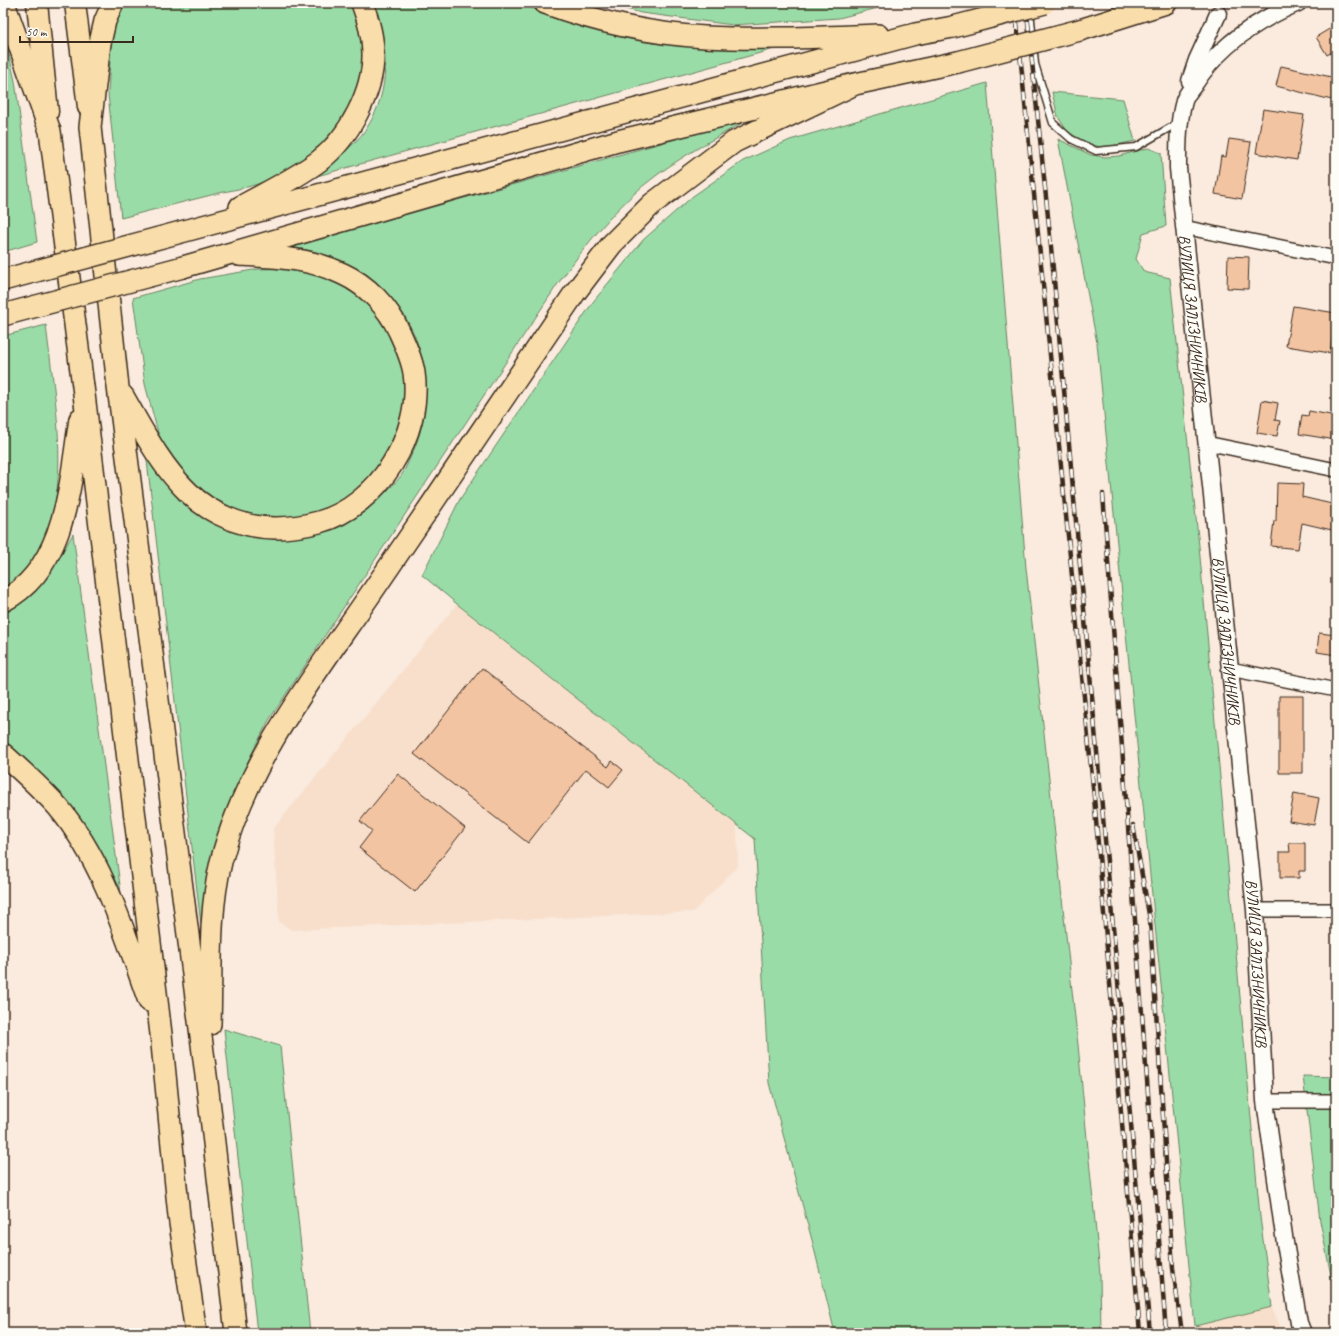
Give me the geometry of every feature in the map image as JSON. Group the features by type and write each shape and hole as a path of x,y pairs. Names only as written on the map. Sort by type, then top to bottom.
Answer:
{"highway":[{"path":"4,3 50,131 84,394 161,1034 179,1216 196,1333"},
{"path":"113,3 105,21 100,43 90,127 118,387 208,1091 236,1333"},
{"path":"209,224 290,180 320,161 343,138 358,112 369,85 373,54 369,22 362,3"},
{"path":"545,3 602,21 650,31 704,37 760,39 914,34"},
{"path":"3,280 914,34 953,27 1045,3"},
{"path":"3,315 182,267 618,141 856,84 958,62 1080,30 1166,3"},
{"path":"208,1091 211,1007 210,942 221,862 238,810 255,772 282,727 574,294 612,244 652,204 734,142 856,84"},
{"path":"118,387 168,471 194,497 210,509 235,521 263,528 293,528 320,522 350,507 374,488 392,466 406,439 414,411 414,373 405,343 393,318 368,289 343,274 306,261 276,257 223,254"},
{"path":"3,601 24,586 38,571 59,531 70,482 84,394"},
{"path":"3,754 29,777 58,808 84,844 111,896 161,1034"}],"main road":[{"path":"37,3 50,131"},
{"path":"75,3 90,127"}],"street":[{"name":"ВУЛИЦЯ ЗАЛІЗНИЧНИКІВ","path":"1298,3 1254,26 1227,46 1204,69 1185,99 1179,122 1178,168 1255,910 1265,1101 1285,1243 1299,1323 1303,1333"},
{"path":"1185,99 1197,60 1218,14"},
{"path":"1183,227 1336,258"},
{"path":"1206,443 1336,470"},
{"path":"1230,669 1336,690"},
{"path":"1255,910 1336,910"},
{"path":"1265,1101 1336,1100"}],"lane":[{"path":"1030,3 1035,64 1053,123 1071,139 1096,151 1136,147 1179,122"}],"shaded area":[{"path":"457,604 737,825 738,866 693,912 291,930 279,922 273,829"},
{"path":"1272,1307 1283,1333 1196,1333 1195,1326"}],"green space":[{"path":"123,3 352,3 359,26 362,55 359,79 352,102 340,123 325,142 307,158 286,171 251,186 121,218 108,94 112,29"},
{"path":"374,3 519,3 566,20 778,48 317,176 355,143 372,119 378,105 382,91 385,61 382,31"},
{"path":"605,3 897,3 839,18 733,25 641,13"},
{"path":"3,29 15,81 37,242 3,252"},
{"path":"987,83 1026,568 1078,1045 1100,1274 1101,1333 835,1333 812,1240 769,1083 755,839 422,575 460,499 593,302 643,240 693,196 743,161 790,140"},
{"path":"1052,92 1123,99 1135,141 1103,148 1084,142 1067,131 1058,117"},
{"path":"751,118 680,159 642,186 615,212 579,255 557,285 269,720 240,778 218,838 208,882 201,925 146,452 164,481 187,506 211,522 236,532 263,538 290,538 316,534 341,525 365,511 390,488 404,471 419,434 424,412 426,390 424,367 418,345 409,325 397,305 376,282 362,272 339,260 315,252 289,247"},
{"path":"1058,139 1091,155 1105,157 1119,156 1148,148 1161,153 1166,226 1143,233 1136,259 1144,272 1170,278 1199,546 1260,1217 1272,1307 1195,1326 1097,343"},
{"path":"293,268 325,276 356,292 379,313 394,338 404,370 406,407 399,436 368,485 319,514 291,520 258,519 219,505 191,485 173,466 158,433 145,384 133,298 200,279 259,269"},
{"path":"46,325 58,431 59,468 55,504 46,537 29,567 3,591 3,336"},
{"path":"73,534 121,893 97,845 66,800 44,777 3,742 3,614 26,597 44,579 59,558"},
{"path":"224,1029 280,1046 310,1333 257,1333"},
{"path":"1303,1076 1336,1077 1336,1300 1320,1221"}],"building":[{"path":"1336,25 1336,50 1327,55 1316,37"},
{"path":"1281,66 1336,78 1336,101 1276,86"},
{"path":"1263,109 1304,115 1297,160 1256,153"},
{"path":"1229,139 1251,142 1242,199 1215,194 1221,156 1226,157"},
{"path":"1228,256 1249,257 1248,289 1227,288"},
{"path":"1293,306 1336,313 1336,338 1332,338 1330,353 1286,346"},
{"path":"1262,400 1278,403 1275,420 1280,421 1277,436 1257,433"},
{"path":"1309,411 1336,416 1336,440 1299,434 1302,415 1308,416"},
{"path":"1277,483 1303,484 1302,497 1336,505 1336,531 1302,523 1298,549 1271,546 1274,521 1276,521"},
{"path":"1319,633 1336,635 1336,655 1317,652"},
{"path":"482,668 608,767 612,761 623,770 609,787 586,769 528,843 414,754"},
{"path":"1279,696 1303,696 1303,773 1279,773"},
{"path":"398,774 465,828 415,892 359,848 372,831 360,821"},
{"path":"1294,793 1319,798 1314,825 1289,821"},
{"path":"1289,843 1305,843 1305,871 1299,871 1299,878 1280,878 1280,852 1290,852"}],"tunnel":[{"path":"1218,14 1224,3"}],"railway":[{"path":"1015,3 1094,797 1140,1333"},
{"path":"1026,3 1050,236 1150,1333"},
{"path":"1103,494 1166,1333"},
{"path":"1133,825 1150,920 1173,1268 1182,1333"}]}
